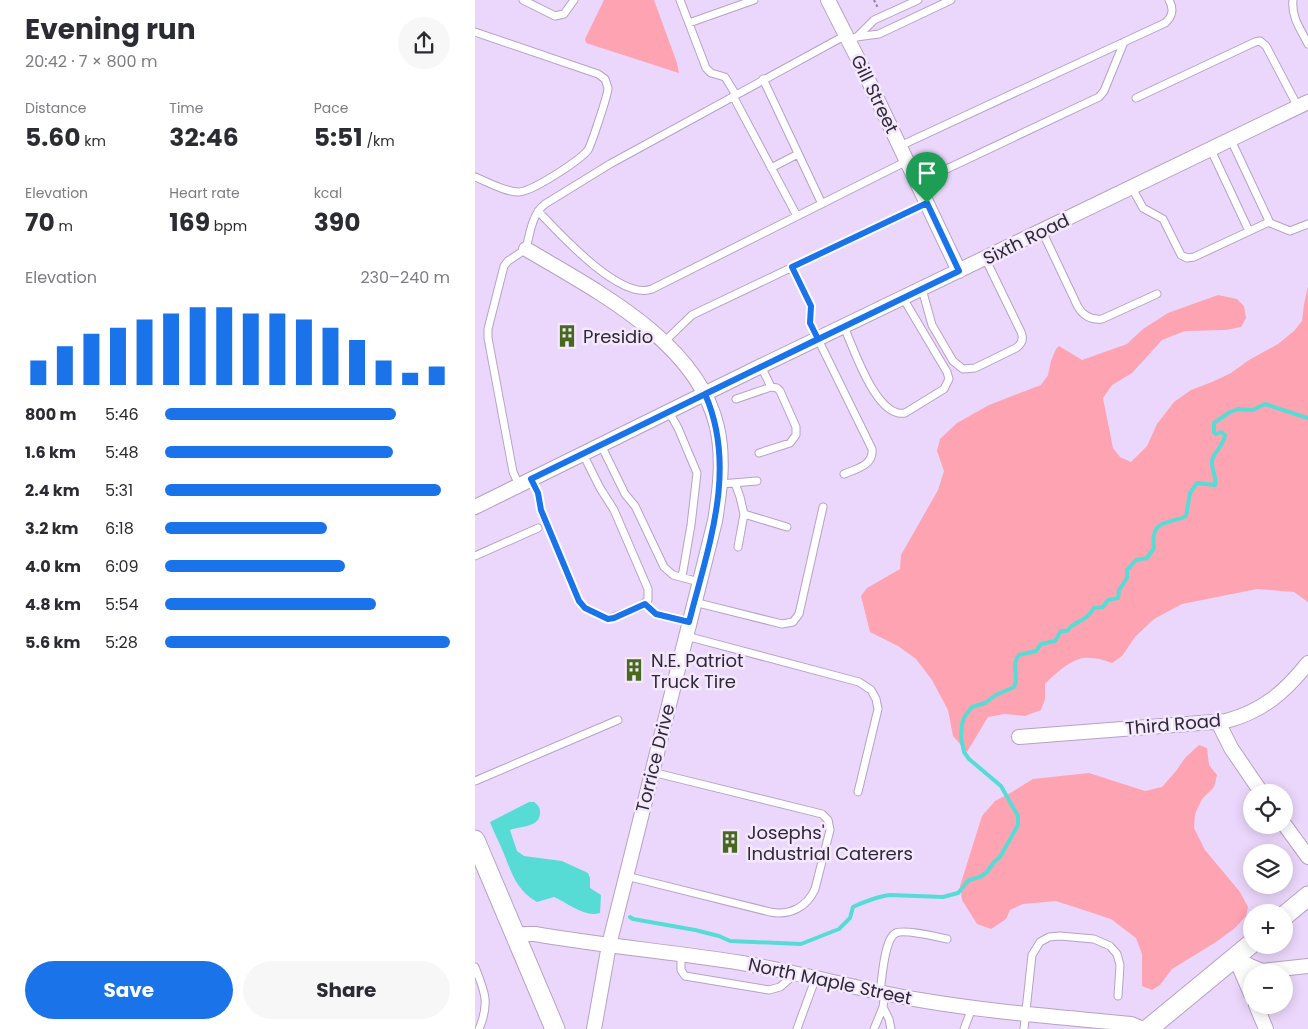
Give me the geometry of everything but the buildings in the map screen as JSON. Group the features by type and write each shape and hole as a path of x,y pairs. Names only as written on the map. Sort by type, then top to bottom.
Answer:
{"main road":[{"path":"475,840 555,1029"},
{"path":"1293,908 1308,896"},
{"path":"1148,1029 1243,950"}],"street":[{"name":"Gill Street","path":"828,0 850,37 959,271"},
{"name":"Sixth Road","path":"475,506 1303,105"},
{"name":"Torrice Drive","path":"526,249 623,309 664,342 688,367 705,394 717,428 720,449 720,484 715,521 609,945 593,1029"},
{"name":"Third Road","path":"1019,737 1218,722 1239,717 1272,701 1308,663"},
{"path":"1218,722 1231,748 1256,784"},
{"path":"1291,834 1308,858"},
{"name":"North Maple Street","path":"516,936 530,933 797,972 882,998 1131,1024 1143,1029"},
{"path":"1235,957 1262,971 1308,966"},
{"path":"1235,957 1243,976"},
{"path":"1260,1014 1266,1029"}],"lane":[{"path":"523,0 555,16 564,14 574,0"},
{"path":"681,0 706,68 711,73 726,78 797,216"},
{"path":"689,23 754,0"},
{"path":"583,454 600,488 614,510 648,589 649,597 645,604 614,618 601,617 580,603 541,510 538,493 513,472 488,334 504,266 508,261 526,249 538,211 545,204 610,164 763,79 850,37 873,21 917,0"},
{"path":"850,37 879,34 951,0"},
{"path":"900,146 1167,21 1172,12 1169,0"},
{"path":"1291,0 1294,18 1308,44"},
{"path":"475,32 598,74 605,79 608,88 588,150 568,166 547,180 522,191 509,190 475,177"},
{"path":"1136,98 1258,41 1263,42 1266,46 1303,105"},
{"path":"917,183 1099,97 1104,91 1124,42"},
{"path":"763,79 822,204"},
{"path":"1231,140 1269,222 1288,231 1308,224"},
{"path":"1211,150 1249,231"},
{"path":"771,168 798,154"},
{"path":"538,211 570,244 611,279 637,290 645,291 907,162"},
{"path":"1132,188 1143,208 1162,218 1178,251 1185,257 1194,257 1269,222"},
{"path":"664,342 692,315 927,203"},
{"path":"1042,231 1078,308 1087,316 1094,319 1106,318 1157,294"},
{"path":"922,289 932,325 953,362 960,368 972,369 1016,348 1022,341 1021,332 985,258"},
{"path":"792,267 811,306 810,323 872,449 872,457 867,463 844,474"},
{"path":"844,327 854,354 869,384 891,410 897,414 905,413 944,389 949,379 947,372 903,298"},
{"path":"761,366 771,387"},
{"path":"736,399 771,387 781,391 796,427 796,435 790,443 759,453"},
{"path":"669,412 678,428 697,473 682,577"},
{"path":"601,445 625,494 636,507 663,567 673,575 699,582"},
{"path":"720,484 757,481"},
{"path":"735,483 741,497 744,514 738,547"},
{"path":"694,602 782,624 795,621 799,614 823,507"},
{"path":"744,514 787,527"},
{"path":"475,556 538,528"},
{"path":"645,604 656,614 689,622"},
{"path":"686,636 868,686 877,699 878,709 858,792"},
{"path":"475,781 618,720"},
{"path":"626,876 770,912 785,912 799,908 810,898 815,889 826,848 830,825 827,818 822,814 651,772"},
{"path":"873,1029 882,998 888,943 893,934 901,932 947,939"},
{"path":"1024,1029 1032,955 1040,942 1054,936 1099,940 1114,950 1121,965 1118,996"},
{"path":"681,954 681,970 685,976 769,990 780,987 797,972"},
{"path":"475,967 486,1001 486,1012 479,1029"},
{"path":"797,1029 816,977"},
{"path":"882,998 891,1029"},
{"path":"964,1029 972,1008"}],"shaded area":[{"path":"604,0 654,0 679,73 586,43 585,39"},
{"path":"1308,287 1308,602 1294,592 1257,589 1182,604 1154,619 1135,637 1122,656 1112,663 1095,658 1084,658 1074,661 1063,668 1045,684 1045,699 1041,710 1025,716 1005,714 988,717 967,752 953,736 948,710 932,680 916,659 898,646 870,632 861,596 867,588 900,569 901,555 938,490 944,471 937,451 940,439 957,423 989,405 1041,385 1048,375 1051,361 1059,346 1082,360 1127,344 1143,329 1168,313 1218,295 1237,299 1244,306 1246,318 1241,327 1226,330 1185,331 1162,340 1132,373 1112,385 1103,398 1113,448 1120,457 1131,462 1147,446 1157,424 1174,402 1191,390 1231,373 1249,360 1278,344 1294,331 1302,321"},
{"path":"1199,745 1207,748 1209,765 1217,775 1214,787 1202,799 1195,814 1194,828 1205,850 1240,892 1246,904 1243,904 1243,919 1235,928 1172,969 1160,985 1152,990 1142,986 1142,954 1136,938 1111,919 1056,901 1023,904 1010,910 1006,919 991,929 977,924 962,900 960,886 982,816 995,801 1033,779 1089,773 1145,791 1162,787 1185,758"},
{"path":"529,802 534,802 539,806 539,817 534,824 510,830 517,851 524,856 562,861 588,873 590,888 601,895 600,913 583,912 554,897 537,902 529,897 518,885 490,822"}],"waterway":[{"path":"630,917 695,930 730,941 801,944 839,929 850,918 853,907 866,901 890,895 943,897 958,893 969,880 980,877 987,872 1000,857 1018,825 1018,816 1001,786 969,759 964,752 961,737 965,716 972,707 985,703 996,695 1014,687 1016,683 1015,663 1019,655 1036,651 1041,644 1055,641 1061,631 1067,631 1070,627 1087,617 1094,608 1103,607 1108,600 1118,598 1119,590 1127,578 1127,570 1136,560 1147,558 1154,548 1155,532 1158,527 1186,516 1190,493 1197,483 1215,485 1212,461 1225,435 1221,432 1216,434 1214,432 1214,423 1238,409 1253,410 1265,404 1308,418"}],"place":[{"name":"Presidio","path":"567,336"},
{"name":"N.E. Patriot Truck Tire","path":"634,670"},
{"name":"Josephs' Industrial Caterers","path":"730,842"}],"route":[{"path":"927,203 959,271 705,394 717,428 721,461 720,484 715,521 689,622 656,614 645,604 608,619 581,605 541,510 538,493 531,479 761,366 818,339 809,319 811,306 792,267 927,203"}]}
